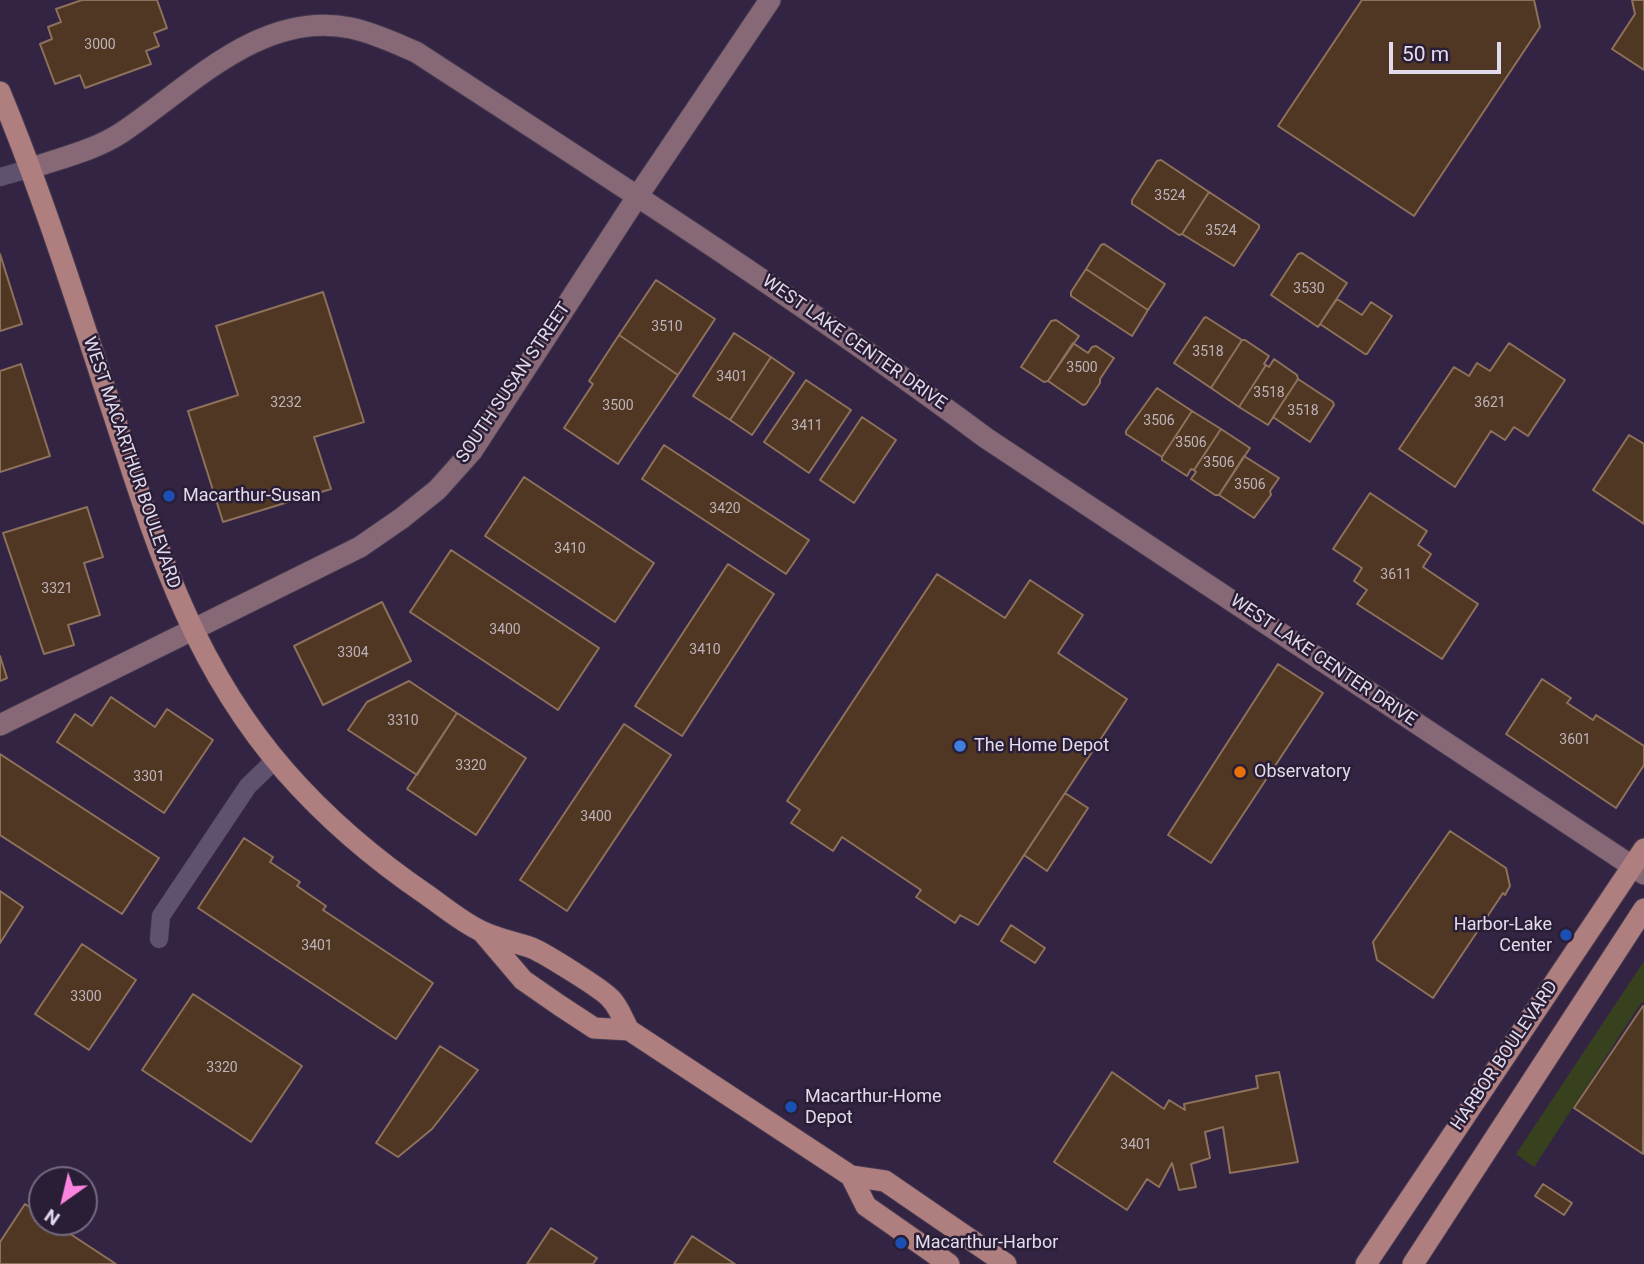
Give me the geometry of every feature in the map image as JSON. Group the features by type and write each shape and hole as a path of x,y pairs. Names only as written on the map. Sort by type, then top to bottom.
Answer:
{"main road":[{"name":"WEST MACARTHUR BOULEVARD","path":"0,92 32,168 152,534 191,628 248,725 275,760 347,836 389,869 482,932 523,980 594,1028 629,1030"},
{"name":"HARBOR BOULEVARD","path":"1366,1264 1640,863"},
{"name":"HARBOR BOULEVARD","path":"1413,1264 1644,909"},
{"name":"WEST MACARTHUR BOULEVARD","path":"482,932 535,949 611,998 629,1030 851,1176 885,1181 1006,1264"},
{"name":"WEST MACARTHUR BOULEVARD","path":"851,1176 866,1206 949,1264"}],"street":[{"name":"SOUTH SUSAN STREET","path":"0,725 191,628 271,593 360,547 402,518 436,489 472,451 637,197 770,0"},
{"name":"WEST LAKE CENTER DRIVE","path":"32,168 119,135 235,54 268,35 296,28 321,26 382,37 416,52 637,197 886,364 986,438 1640,863"},
{"path":"0,177 32,168"},
{"path":"159,939 161,916 248,786 275,760"}],"shaded area":[{"path":"0,0 1644,0 1644,1264 0,1264"}],"green space":[{"path":"1644,961 1644,1002 1534,1167 1516,1154"}],"building":[{"path":"82,0 157,0 167,28 154,33 159,46 146,51 151,64 85,88 80,75 55,84 40,44 52,39 48,27 61,22 56,9"},
{"path":"1362,0 1534,0 1540,27 1414,216 1278,126"},
{"path":"1632,0 1644,0 1644,70 1612,49 1635,14"},
{"path":"1161,160 1209,192 1179,235 1132,204 1157,161"},
{"path":"1209,192 1259,225 1234,266 1182,234"},
{"path":"1104,244 1165,284 1148,310 1086,269"},
{"path":"1302,253 1347,283 1318,327 1271,295 1298,254"},
{"path":"0,254 22,324 0,331"},
{"path":"1086,269 1148,310 1132,336 1071,296"},
{"path":"656,280 715,319 678,375 619,335"},
{"path":"323,292 364,422 314,437 331,489 223,522 188,411 238,395 216,326"},
{"path":"1337,299 1362,315 1371,302 1392,316 1367,354 1320,324"},
{"path":"1206,317 1242,340 1211,388 1174,363"},
{"path":"1056,320 1079,336 1048,381 1044,382 1021,367 1051,321"},
{"path":"734,333 771,357 730,420 693,396"},
{"path":"619,335 678,375 618,464 564,428 593,384 589,381"},
{"path":"1242,340 1269,356 1239,407 1211,388"},
{"path":"1073,343 1088,353 1096,346 1114,358 1083,405 1048,381"},
{"path":"1509,343 1565,380 1528,436 1514,427 1505,440 1491,431 1455,487 1399,449 1454,367 1469,376 1477,363 1490,371"},
{"path":"771,357 794,373 752,435 730,420"},
{"path":"1274,359 1297,375 1298,379 1268,425 1239,407 1266,365 1269,367"},
{"path":"21,364 50,456 0,472 0,371"},
{"path":"1298,379 1334,405 1310,442 1273,417"},
{"path":"806,380 851,410 809,473 764,442"},
{"path":"1157,388 1192,411 1162,457 1126,434"},
{"path":"1192,411 1221,429 1194,470 1191,469 1187,476 1162,460 1162,457"},
{"path":"862,417 896,440 854,503 820,480"},
{"path":"1221,429 1250,448 1219,495 1215,495 1191,479"},
{"path":"1629,435 1644,444 1644,524 1593,490"},
{"path":"664,445 809,540 786,574 642,479"},
{"path":"1244,456 1279,478 1270,491 1271,495 1254,518 1219,495"},
{"path":"524,477 654,563 615,622 485,536"},
{"path":"1370,493 1427,531 1418,545 1431,554 1423,567 1478,604 1442,659 1357,604 1367,590 1354,581 1362,568 1333,549"},
{"path":"87,507 103,557 84,563 100,615 68,625 74,645 44,654 3,533"},
{"path":"451,550 599,648 558,710 410,612"},
{"path":"728,564 774,594 682,736 635,706"},
{"name":"The Home Depot","path":"937,574 1005,618 1030,580 1083,615 1058,653 1127,699 978,925 960,915 955,923 916,897 921,890 842,837 833,851 791,823 800,810 787,801"},
{"path":"382,602 411,661 323,705 294,646"},
{"path":"0,656 7,678 0,681"},
{"name":"Observatory","path":"1278,664 1323,693 1211,863 1168,835"},
{"path":"1542,679 1571,698 1567,703 1593,720 1596,715 1644,746 1644,765 1616,808 1506,734"},
{"path":"409,681 457,713 417,775 348,730 367,702"},
{"path":"111,697 155,727 167,709 213,740 164,813 57,742 75,714 92,726"},
{"path":"457,713 526,758 476,835 407,789"},
{"path":"624,724 671,755 567,911 520,880"},
{"path":"0,754 159,858 122,914 0,835"},
{"path":"1065,793 1088,808 1047,871 1024,855"},
{"path":"1450,831 1506,868 1510,886 1433,998 1377,960 1373,942"},
{"path":"244,838 273,857 270,862 300,882 297,886 326,906 323,910 433,983 396,1039 198,908"},
{"path":"0,891 23,907 0,943"},
{"path":"1011,925 1045,948 1035,963 1001,941"},
{"path":"82,944 136,980 89,1050 35,1014"},
{"path":"193,994 302,1066 251,1142 142,1070"},
{"path":"1644,1006 1643,1154 1574,1108"},
{"path":"440,1046 478,1070 432,1129 398,1157 376,1143"},
{"path":"1112,1072 1164,1109 1169,1100 1185,1110 1184,1104 1258,1088 1256,1076 1279,1072 1298,1162 1230,1173 1223,1127 1205,1132 1210,1158 1191,1164 1196,1187 1179,1190 1172,1163 1159,1187 1147,1179 1127,1210 1054,1162"},
{"path":"1543,1184 1572,1203 1564,1215 1535,1196"},
{"path":"25,1204 28,1206 28,1236 73,1236 116,1264 0,1264 0,1242"},
{"path":"551,1228 597,1258 593,1264 527,1264"},
{"path":"692,1236 735,1264 674,1264"}],"place":[{"name":"Macarthur-Susan","path":"169,496"},
{"name":"The Home Depot","path":"960,746"},
{"name":"Observatory","path":"1240,772"},
{"name":"Harbor-Lake Center","path":"1566,935"},
{"name":"Macarthur-Home Depot","path":"791,1107"},
{"name":"Macarthur-Harbor","path":"901,1243"}]}
